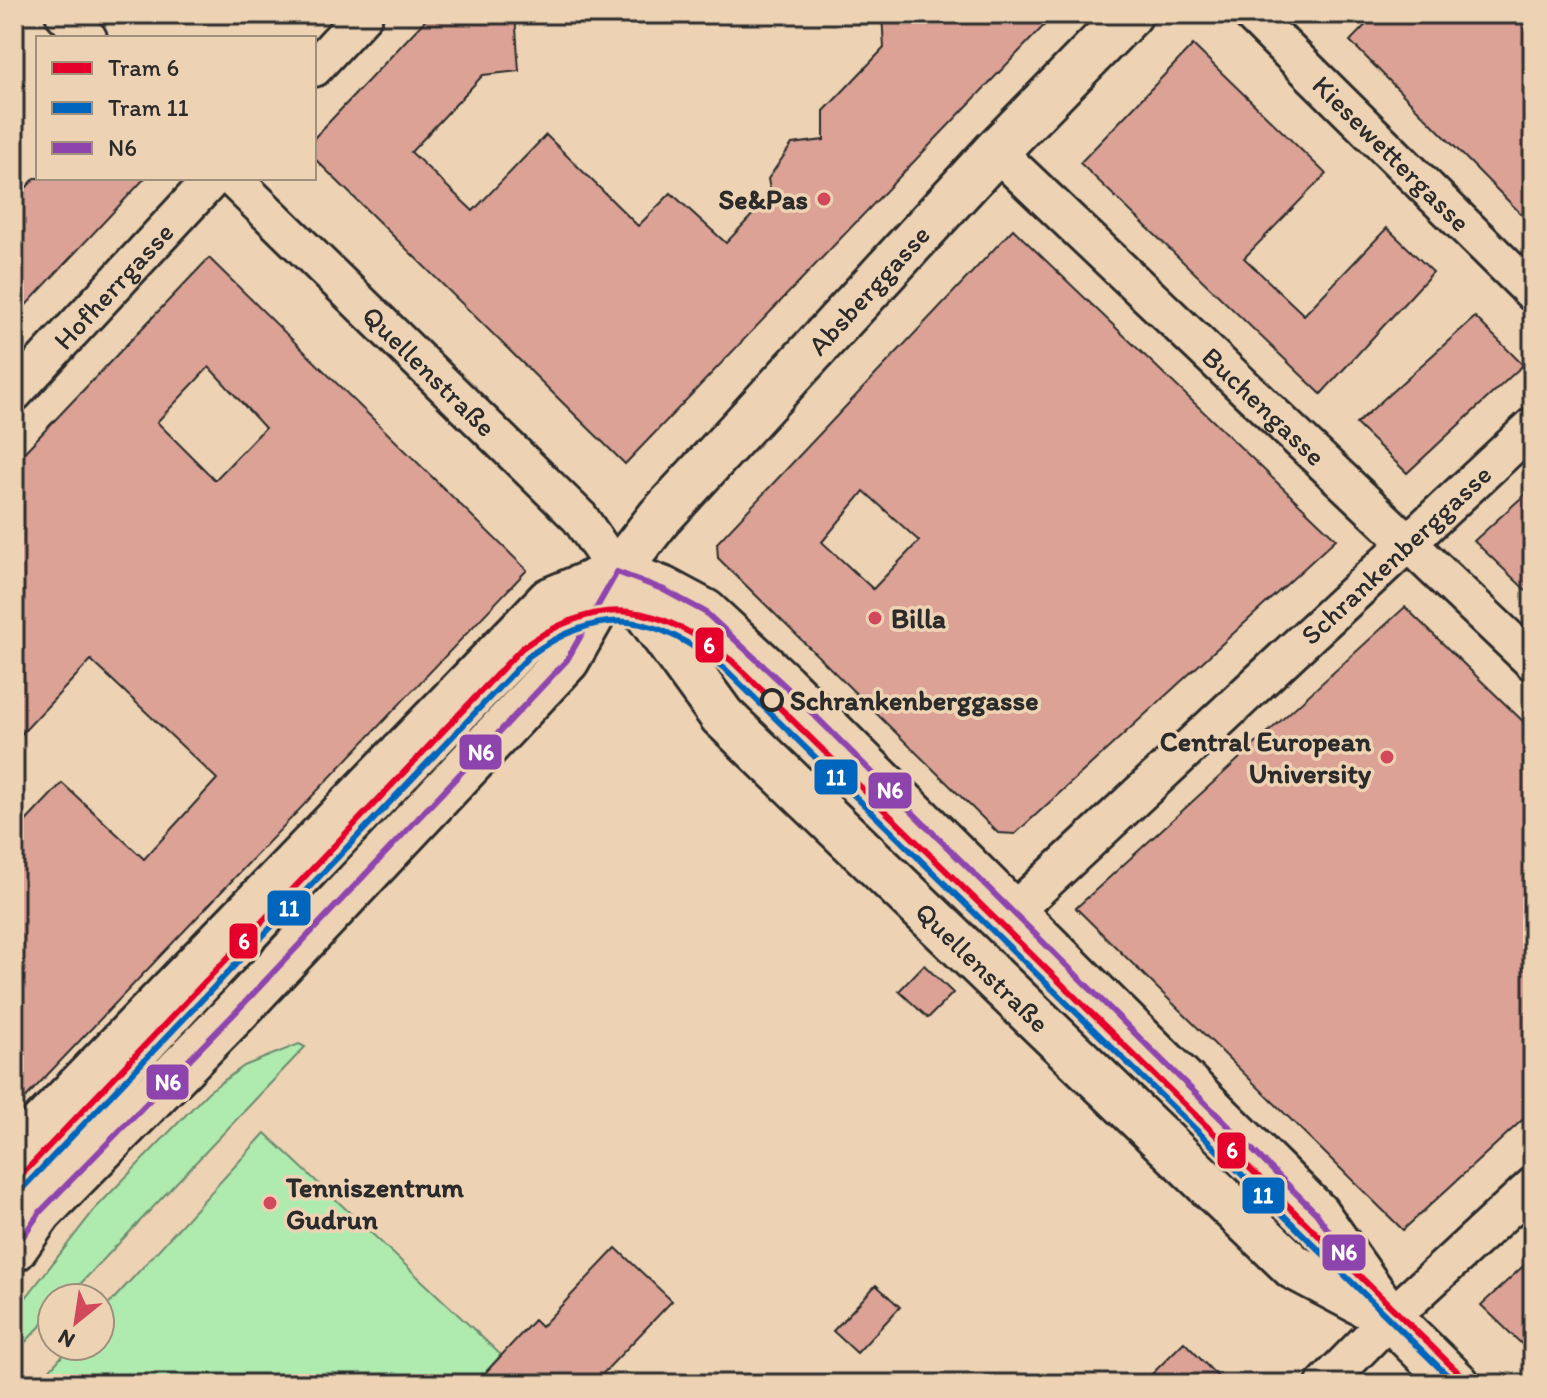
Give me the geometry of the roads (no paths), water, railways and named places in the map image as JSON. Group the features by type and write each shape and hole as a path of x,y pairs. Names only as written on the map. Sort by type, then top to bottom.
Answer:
{"street":[{"path":"64,14 86,36"},
{"path":"316,66 364,14"},
{"name":"Absberggasse","path":"14,1249 40,1212 234,1014 567,660 617,572 672,504 996,151 1130,14"},
{"name":"Kiesewettergasse","path":"1251,14 1533,293"},
{"name":"Buchengasse","path":"996,151 1533,662"},
{"name":"Hofherrgasse","path":"14,393 211,180"},
{"name":"Quellenstraße","path":"234,180 580,518 733,727 1294,1267 1390,1318"},
{"name":"Schrankenberggasse","path":"1013,912 1533,426"},
{"name":"Absberggasse","path":"14,1154 550,600 617,572"},
{"name":"Quellenstraße","path":"617,572 662,589 705,612 784,685 1316,1213 1390,1318 1457,1384"},
{"path":"1325,1384 1390,1318 1533,1186"}],"lane":[{"name":"Absberggasse","path":"14,1201 43,1166 528,656 617,572"}],"tram line":[{"name":"6","path":"14,1183 522,648 578,618 604,612 629,612 679,627 732,661 1470,1384"},
{"name":"11","path":"21,1190 529,656 581,628 605,622 629,622 676,637 725,669 1456,1384"}],"place":[{"name":"Se&Pas","path":"824,199"},
{"name":"Billa","path":"875,618"},
{"name":"Schrankenberggasse","path":"772,700"},
{"name":"Central European University","path":"1387,757"},
{"name":"Tenniszentrum Gudrun","path":"270,1203"}]}
